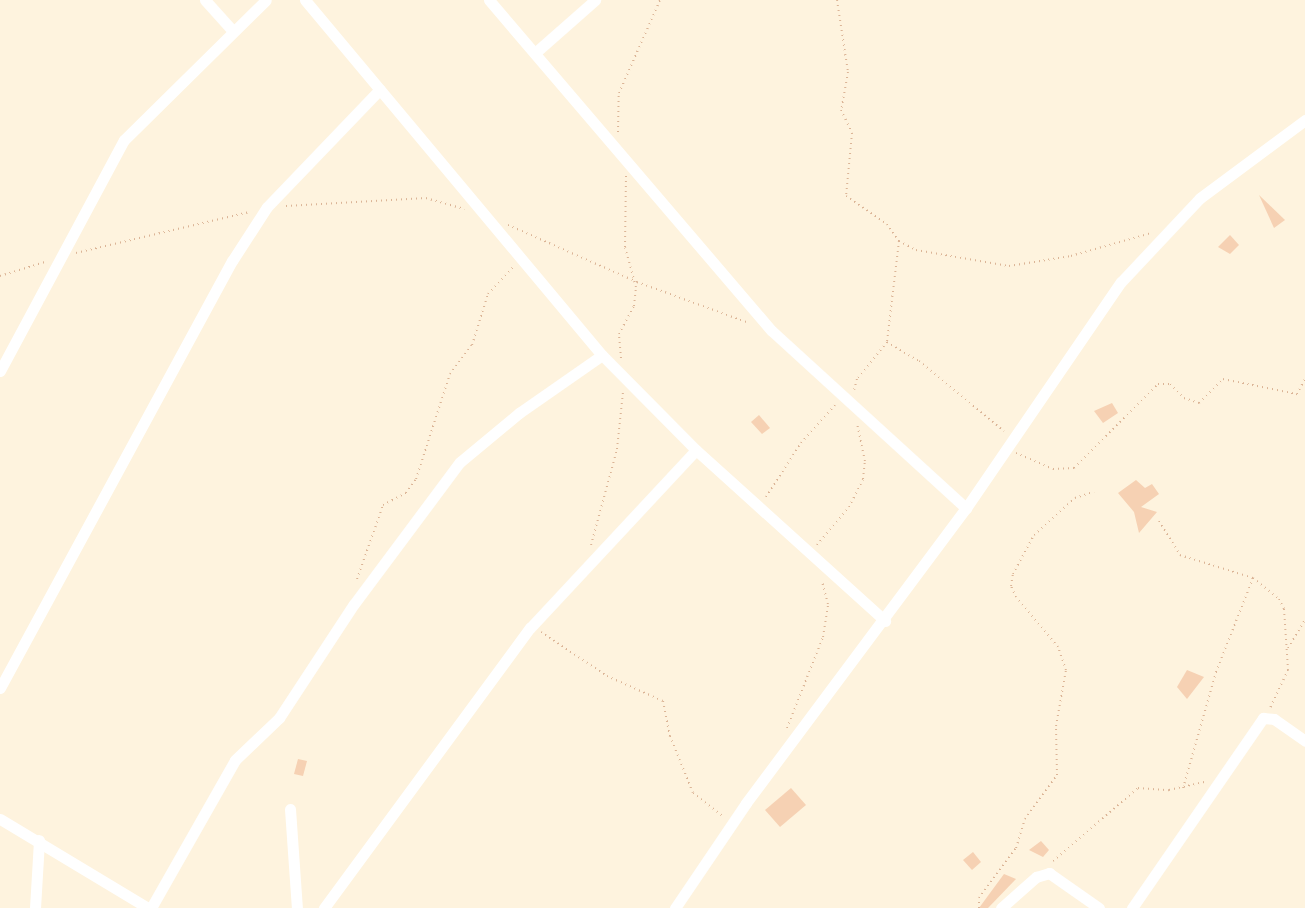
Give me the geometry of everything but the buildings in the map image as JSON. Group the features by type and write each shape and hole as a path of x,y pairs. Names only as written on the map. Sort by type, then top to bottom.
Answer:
{"street":[{"path":"205,0 232,30"},
{"path":"0,371 124,140 232,30 266,0"},
{"path":"305,0 602,356 696,450 816,554 885,621"},
{"path":"489,0 536,52 772,331 966,508"},
{"path":"536,52 595,0"},
{"path":"0,688 156,396 267,207 380,89"},
{"path":"675,908 732,822 885,621 966,508 1121,282 1200,198 1305,120"},
{"path":"0,819 39,840 149,908 235,760 284,711 354,604 460,462 519,413 602,356"},
{"path":"324,908 530,628 696,450"},
{"path":"1132,908 1266,716 1305,741"},
{"path":"290,809 297,908"},
{"path":"35,908 39,840"},
{"path":"1002,908 1045,874 1059,877 1098,908"}],"path":[{"path":"616,147 619,92 660,0"},
{"path":"837,0 848,72 841,110 852,133 846,196 887,224 899,241 916,250 1009,266 1071,256 1172,227"},
{"path":"590,551 590,538 617,450 622,376 619,334 634,306 636,287 625,247 623,191 627,160"},
{"path":"0,276 60,258 267,207"},
{"path":"759,504 802,443 848,401 857,378 887,342 899,241"},
{"path":"355,586 383,505 406,493 416,479 452,368 472,345 488,294 521,259"},
{"path":"887,342 919,361 1010,444 1037,465 1062,470 1074,468 1158,384 1170,384 1192,402 1202,401 1223,379 1288,394 1302,390"},
{"path":"1302,390 1305,379"},
{"path":"1302,390 1305,393"},
{"path":"816,554 823,533 849,508 863,478 865,461 848,401"},
{"path":"979,908 979,898 1016,848 1025,819 1057,775 1056,726 1066,670 1058,647 1016,597 1011,586 1013,574 1034,535 1075,498 1094,492"},
{"path":"1159,520 1180,554 1253,578 1280,599 1288,648 1288,670 1266,716"},
{"path":"784,752 790,718 823,637 828,594 819,576"},
{"path":"1183,788 1216,672 1253,578"},
{"path":"1288,648 1305,620"},
{"path":"530,628 556,638 607,676 663,701 670,736 693,794 732,822"},
{"path":"1045,874 1054,860 1130,793 1144,786 1183,788 1224,778"}]}
